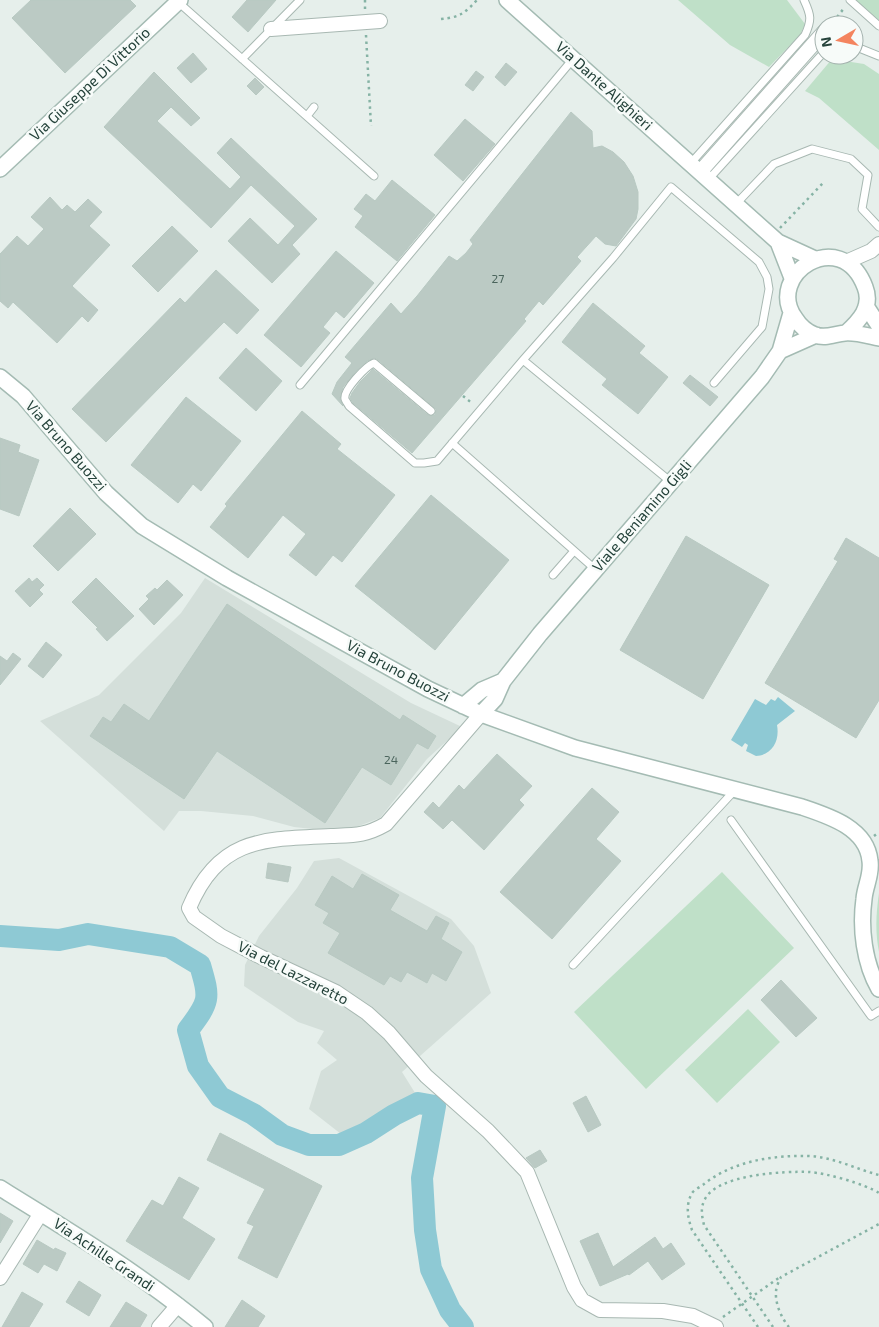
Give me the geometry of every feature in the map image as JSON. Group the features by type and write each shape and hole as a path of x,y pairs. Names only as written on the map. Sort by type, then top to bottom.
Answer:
{"street":[{"name":"Via Dante Alighieri","path":"507,0 736,204 782,238 815,259 830,257 846,262"},
{"name":"Via Giuseppe Di Vittorio","path":"0,169 179,1"},
{"path":"272,29 310,30 373,22"},
{"path":"700,172 814,43"},
{"name":"Via Dante Alighieri","path":"782,238 792,278 788,298 791,313"},
{"path":"846,333 861,319 866,306 867,292 860,275 846,262 875,247"},
{"path":"860,275 875,247"},
{"path":"792,278 801,267 815,259"},
{"path":"866,306 879,326"},
{"path":"791,313 801,326 816,335 830,337 846,333 879,338"},
{"name":"Viale Beniamino Gigli","path":"481,714 495,698 503,681 540,634 762,377 780,351 791,313"},
{"path":"780,351 816,335"},
{"name":"Via Bruno Buozzi","path":"0,376 23,396 106,493 142,526 227,578 428,689 481,714 575,748 802,807 826,815 847,826 864,842 870,861 869,879 864,898 864,942 879,989"},
{"name":"Viale Beniamino Gigli","path":"463,706 482,690 503,681"},
{"name":"Via del Lazzaretto","path":"481,714 386,824 371,832 354,835 263,841 242,847 223,860 209,875 195,895 189,908 194,917 222,936 260,957 336,992 367,1013 389,1033 426,1076 488,1131 527,1172 574,1287 582,1300 600,1310 664,1311 693,1316 718,1324"},
{"name":"Via Achille Grandi","path":"0,1188 84,1239 178,1305 204,1327"},
{"path":"0,1278 42,1213"},
{"path":"159,1327 178,1305"}],"lane":[{"path":"242,59 300,0"},
{"path":"700,172 805,35 810,24 810,12 804,0"},
{"path":"850,0 879,26"},
{"path":"179,1 374,176"},
{"path":"864,50 879,56"},
{"path":"300,385 573,59"},
{"path":"700,172 814,62"},
{"path":"307,116 314,107"},
{"path":"736,204 774,164 812,149 851,159 868,175 862,209 879,227"},
{"path":"431,412 374,363 366,367 346,392 345,400 349,406 415,463 437,461 613,258 671,188 759,262 767,277 769,289 762,327 714,383"},
{"path":"523,360 671,482"},
{"path":"452,443 596,570"},
{"path":"553,575 574,551"},
{"path":"573,965 735,790"},
{"path":"731,820 871,1016 879,1011"}],"path":[{"path":"365,0 373,22 371,126"},
{"path":"441,19 464,14 477,0"},
{"path":"838,15 850,0"},
{"path":"782,238 779,229 824,182"},
{"path":"463,396 480,410"},
{"path":"758,1327 692,1230 686,1213 692,1193 710,1179 740,1164 775,1158 810,1156 838,1162 879,1175"},
{"path":"773,1327 704,1225 701,1212 705,1198 716,1188 753,1175 811,1172 840,1178 879,1193"},
{"path":"718,1324 724,1316 781,1277 879,1224"},
{"path":"781,1277 776,1292 777,1302 784,1322 789,1327"}],"shaded area":[{"path":"205,578 411,703 462,727 427,759 380,818 356,827 331,831 294,827 253,816 179,811 164,831 40,721 99,695 181,613"},
{"path":"339,858 451,919 474,946 491,993 402,1072 417,1096 341,1134 309,1109 321,1071 337,1060 317,1043 324,1031 298,1022 244,986 245,965 259,936 297,888 314,861"}],"green space":[{"path":"678,0 787,0 805,24 800,35 769,67 730,45"},
{"path":"855,0 879,0 879,21"},
{"path":"864,64 879,74 879,150 819,98 805,91 827,65"},
{"path":"722,872 794,948 646,1089 574,1012"},
{"path":"879,893 879,952 876,922"},
{"path":"748,1009 780,1042 717,1103 685,1070"}],"water":[{"path":"778,697 795,711 777,725 776,742 770,750 756,756 746,751 748,745 745,743 742,747 731,740 755,699 766,705 771,699 775,701"}],"building":[{"path":"31,0 130,0 136,6 65,73 12,18"},
{"path":"247,0 276,0 248,32 232,17"},
{"path":"193,53 207,69 191,83 177,68"},
{"path":"506,63 517,72 505,86 495,77"},
{"path":"476,71 484,77 473,91 465,85"},
{"path":"154,72 200,118 191,126 171,107 157,121 230,189 241,177 217,153 231,138 317,219 292,245 300,254 272,283 228,241 250,218 278,245 295,226 251,185 211,228 104,127"},
{"path":"255,78 264,87 256,95 247,86"},
{"path":"571,112 592,131 593,148 602,146 613,152 624,162 633,176 638,192 636,219 616,246 605,244 596,236 577,257 581,261 543,305 539,301 524,319 526,321 412,453 353,403 350,398 352,393 373,369 428,415 435,415 436,409 374,358 367,361 357,370 343,387 340,399 343,406 332,394 337,382 352,363 345,357 391,303 401,314 449,256 457,261 466,253 473,244 470,240"},
{"path":"465,119 495,144 463,181 434,155"},
{"path":"392,180 435,215 397,261 355,227 363,216 354,209 366,194 375,201"},
{"path":"50,197 62,210 67,205 75,212 88,199 102,212 89,226 110,245 72,286 98,310 88,322 82,316 57,343 13,302 8,308 0,301 0,254 17,236 28,246 44,229 31,217"},
{"path":"172,226 198,251 158,292 132,266"},
{"path":"336,251 374,283 344,318 336,311 323,327 330,333 301,367 264,335"},
{"path":"216,270 259,310 237,334 224,322 106,442 72,409 180,298 185,303"},
{"path":"593,303 645,346 639,353 668,377 638,414 602,385 607,379 562,342"},
{"path":"246,348 282,381 256,411 219,378"},
{"path":"690,375 718,397 710,406 683,383"},
{"path":"186,397 241,441 201,491 193,484 178,503 131,465"},
{"path":"302,411 341,444 337,449 395,495 342,562 333,555 316,576 289,555 306,534 283,515 248,558 210,527 227,506 225,504"},
{"path":"0,438 20,445 18,452 39,460 19,516 0,509"},
{"path":"431,495 509,560 435,650 355,586"},
{"path":"70,508 96,534 58,571 33,546"},
{"path":"686,536 769,585 703,699 620,650"},
{"path":"846,538 879,558 879,700 856,738 765,683 838,561 834,559"},
{"path":"29,578 32,582 37,578 44,585 39,590 43,594 30,607 15,591"},
{"path":"96,578 134,616 107,641 96,629 98,628 72,602"},
{"path":"167,580 183,595 154,625 139,609 149,599 146,596 155,588 157,590"},
{"path":"227,604 400,720 403,715 436,736 428,749 417,743 391,785 362,767 325,823 217,751 184,799 90,736 103,717 111,722 124,704 149,721"},
{"path":"46,642 62,655 43,678 28,666"},
{"path":"13,653 21,659 0,685 0,656 7,661"},
{"path":"497,754 532,786 519,800 524,805 484,850 452,820 443,829 424,812 433,802 439,808 459,785 464,790"},
{"path":"592,788 619,812 596,839 621,861 552,939 500,892"},
{"path":"268,863 291,867 288,882 266,878"},
{"path":"362,874 399,895 390,910 427,931 436,916 449,923 441,939 462,952 446,981 432,973 427,983 407,972 401,982 390,976 384,985 328,953 340,933 323,923 329,913 315,905 332,876 353,889"},
{"path":"781,980 817,1018 796,1037 761,1000"},
{"path":"586,1096 601,1125 588,1132 573,1103"},
{"path":"220,1133 322,1186 277,1278 238,1258 254,1226 247,1223 265,1189 207,1160"},
{"path":"540,1150 547,1161 535,1168 526,1158"},
{"path":"179,1177 199,1188 182,1218 215,1239 189,1280 126,1241 152,1200 163,1206"},
{"path":"0,1213 13,1221 0,1243"},
{"path":"598,1233 613,1267 655,1237 663,1249 671,1243 685,1264 662,1280 648,1261 629,1275 600,1286 580,1241"},
{"path":"37,1240 54,1250 55,1248 66,1253 57,1271 44,1264 38,1273 23,1264"},
{"path":"79,1281 101,1295 89,1316 66,1302"},
{"path":"22,1292 43,1304 29,1327 2,1327"},
{"path":"242,1300 265,1316 258,1327 225,1327"},
{"path":"126,1302 147,1315 140,1327 110,1327"}],"waterway":[{"path":"0,936 59,940 88,934 170,947 200,965 206,999 201,1012 188,1030 198,1066 220,1097 253,1114 282,1135 309,1145 339,1145 366,1133 394,1115 418,1103 435,1106 422,1178 425,1230 431,1269 450,1310 463,1327"}]}
